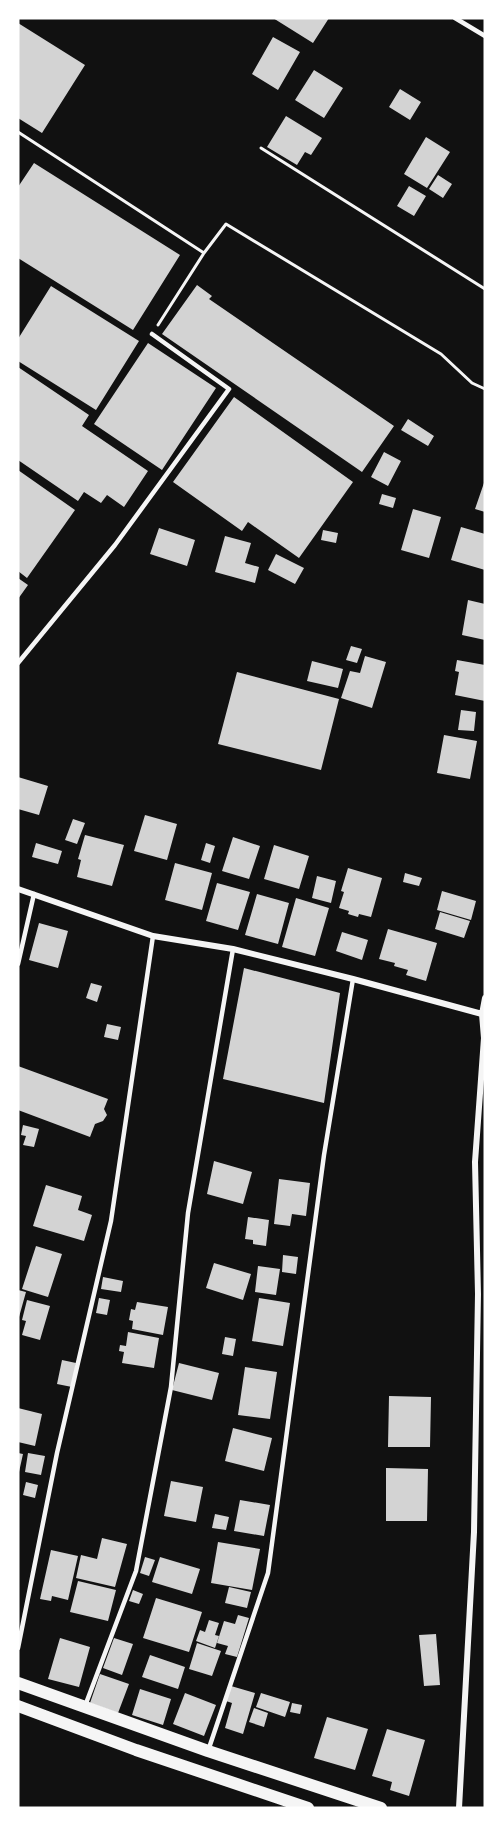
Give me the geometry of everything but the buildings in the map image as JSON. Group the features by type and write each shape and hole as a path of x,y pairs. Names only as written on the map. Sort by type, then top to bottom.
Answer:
{"main road":[{"path":"18,1683 381,1808"},
{"path":"18,1706 136,1750 308,1808"}],"street":[{"path":"18,889 153,936 233,949 482,1014"},
{"path":"459,1808 474,1532 478,1294 475,1162 484,1038 482,1014 485,998"}],"lane":[{"path":"455,18 485,36"},
{"path":"18,663 115,545 230,389 152,334"},
{"path":"18,964 34,894"},
{"path":"18,1648 57,1453 111,1221 153,936"},
{"path":"85,1706 136,1571 171,1387 188,1213 233,949"},
{"path":"208,1750 268,1573 324,1155 353,979"}],"path":[{"path":"18,132 204,253"},
{"path":"261,148 485,289"},
{"path":"152,334 204,253 226,224 441,354 472,383 485,389"}]}
